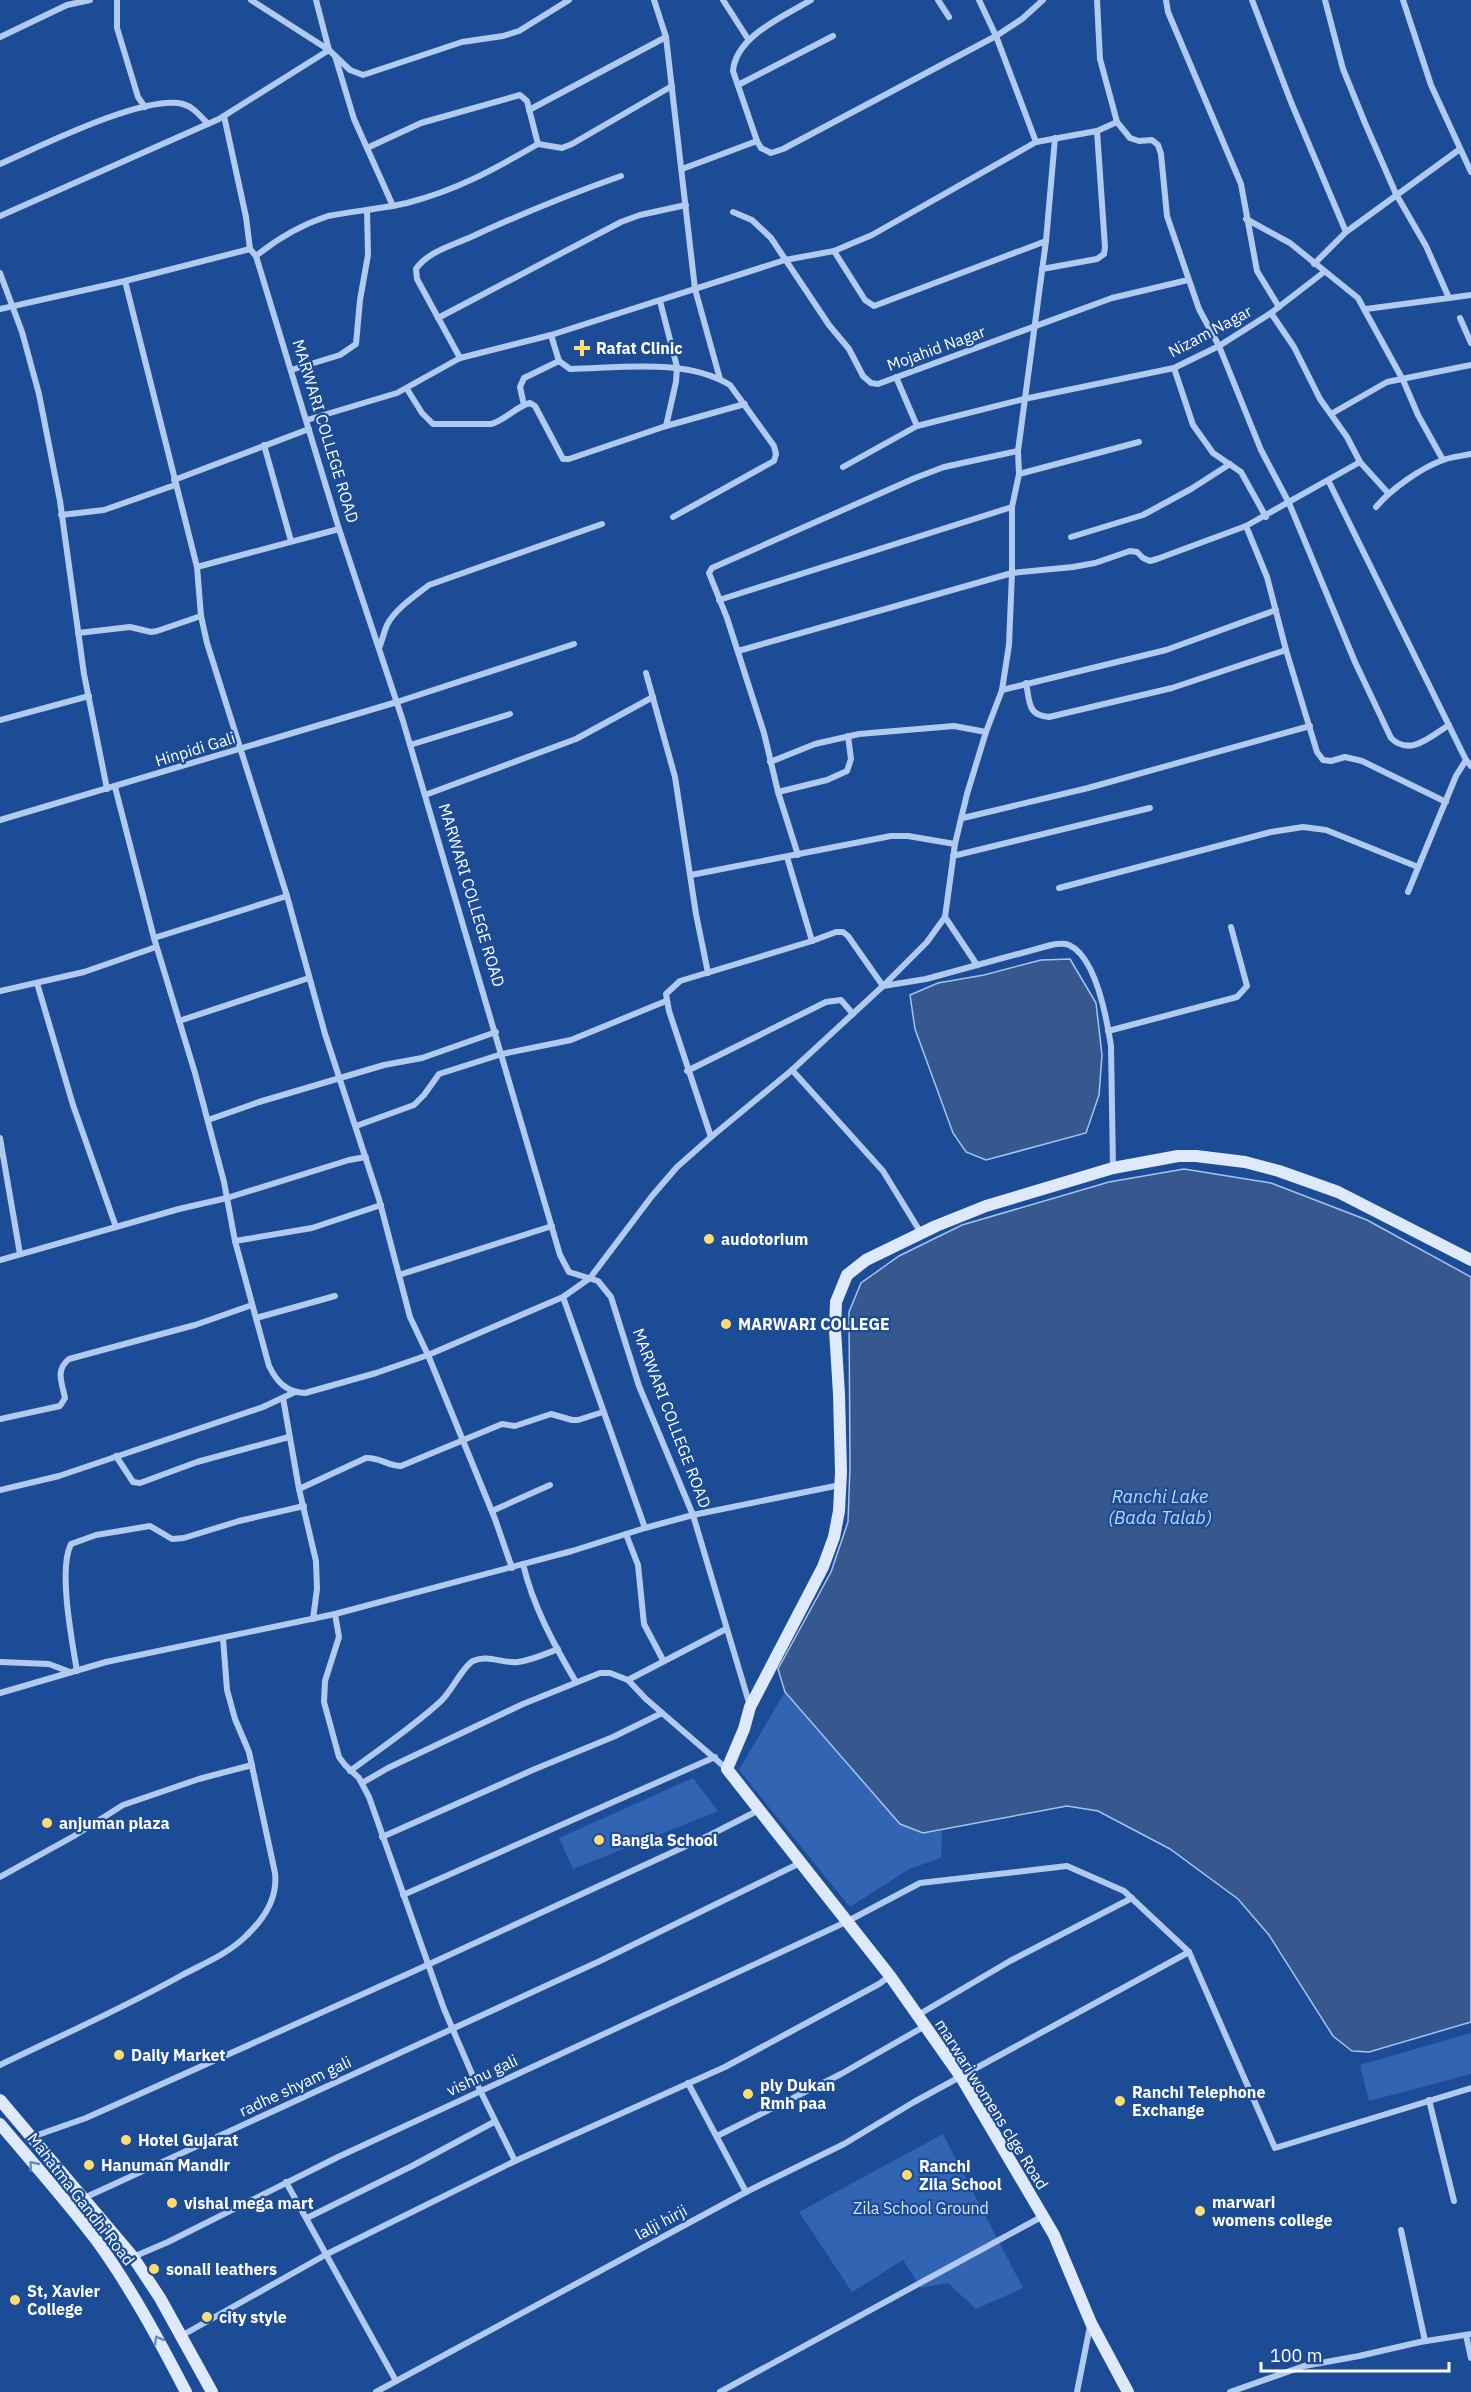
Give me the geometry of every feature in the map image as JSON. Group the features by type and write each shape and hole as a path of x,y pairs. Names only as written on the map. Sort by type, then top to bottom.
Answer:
{"street":[{"path":"0,37 67,6 90,0"},
{"path":"117,0 117,28 138,97 145,108"},
{"path":"251,0 329,50 350,70 363,75 462,42 519,31 569,0"},
{"path":"316,0 329,50"},
{"path":"654,0 666,37 695,289 720,379"},
{"path":"723,0 748,39"},
{"path":"811,0 748,39 734,60 732,71 756,141 761,148 771,153 783,149 996,36 1022,19 1043,0"},
{"path":"938,0 949,18"},
{"path":"979,0 996,36 1036,142"},
{"path":"1097,0 1100,59 1117,122 1130,138 1138,141 1152,140 1158,145 1161,154 1167,216 1199,309 1219,346 1261,450 1289,503 1355,662 1391,738 1398,745 1406,748 1449,725"},
{"path":"1166,0 1168,12 1241,184 1257,271 1279,307"},
{"path":"1252,0 1291,102 1346,232"},
{"path":"1324,0 1343,69 1396,194 1426,246 1449,298"},
{"path":"1403,0 1431,85 1471,172"},
{"path":"738,85 833,36"},
{"path":"529,110 666,37"},
{"path":"0,216 224,116 329,50"},
{"path":"335,56 354,119 393,206"},
{"path":"256,256 276,240 316,220 338,214 393,206 476,180 538,144 562,148 572,144 672,86"},
{"path":"368,148 421,123 520,95 527,101 538,144"},
{"path":"0,164 111,116 165,104 184,104 208,124"},
{"path":"0,309 125,281 250,249 246,217 224,116"},
{"path":"307,420 406,389 460,358 551,336 785,260 834,251 872,235 1036,142 1097,131 1117,122"},
{"path":"1042,269 1097,259 1104,254 1097,131"},
{"path":"115,787 156,947 208,1120 227,1198 234,1240 269,1366 275,1378 285,1388 295,1392 305,1392 367,1375 428,1355 563,1297 590,1278 665,1181 711,1137 792,1070 883,986 927,942 945,917 955,844 986,732 1002,690 1007,667 1012,573 1012,507 1019,474 1018,451 1046,241 1055,138"},
{"path":"682,169 756,141"},
{"path":"1314,264 1346,232 1461,149"},
{"path":"460,358 417,279 416,269 420,263 450,246 562,196 621,176"},
{"path":"438,318 621,222 640,215 686,205"},
{"path":"291,370 340,355 356,344 368,255 367,210"},
{"name":"Mojahid Nagar","path":"733,212 752,220 762,228 829,325 849,349 863,376 871,383 878,384 1112,298 1188,280"},
{"path":"1246,219 1290,243 1358,298 1443,460"},
{"path":"834,251 865,300 874,306 1046,241"},
{"name":"MARWARI COLLEGE ROAD","path":"250,249 256,256 339,529 397,702 564,1266 569,1272 598,1281 611,1297 639,1386 693,1515 750,1707"},
{"name":"Nizam Nagar","path":"843,467 917,426 1024,399 1174,368 1219,346 1271,313 1324,272"},
{"path":"0,273 22,332 38,387 62,515 78,633 107,789"},
{"path":"125,281 197,567 201,616 207,643 287,896 339,1077 381,1205 410,1317 464,1440 512,1568"},
{"path":"1365,309 1471,295"},
{"path":"660,301 677,367 666,426"},
{"path":"1271,313 1294,347 1320,399 1347,437 1360,462 1388,493"},
{"path":"1460,318 1471,343"},
{"path":"551,336 559,361 570,369 677,367 708,373 730,385 774,446 776,454 774,461 673,517"},
{"path":"524,405 520,387 524,378 559,361"},
{"path":"1331,414 1387,381 1403,380 1471,365"},
{"path":"1174,368 1193,425 1214,453 1241,472 1266,517"},
{"path":"896,377 917,426"},
{"path":"406,389 428,420 439,425 491,424 499,422 530,403 536,406 554,446 563,459 745,404"},
{"path":"62,515 104,510 309,429"},
{"path":"1019,474 1140,442"},
{"path":"264,445 291,541"},
{"path":"798,855 778,792 764,733 738,651 709,573 712,568 915,478 944,467 1018,451"},
{"path":"1376,507 1388,493 1443,460 1471,454"},
{"path":"738,651 1012,573 1073,567 1130,551 1137,552 1150,561 1266,517 1360,462"},
{"path":"1071,537 1143,515 1191,489 1230,464"},
{"path":"1329,482 1471,766"},
{"path":"719,600 1012,507"},
{"path":"379,649 392,618 409,600 429,585 602,524"},
{"path":"1246,526 1267,577 1286,651 1317,752 1323,760 1345,757 1362,762 1446,802"},
{"path":"197,567 339,529"},
{"path":"1002,690 1166,650 1276,610"},
{"path":"78,633 130,627 151,632 201,616"},
{"name":"Hinpidi Gali","path":"0,820 397,702 574,644"},
{"path":"1026,683 1032,711 1038,716 1049,717 1172,688 1286,651"},
{"path":"646,673 675,777 708,973"},
{"path":"0,720 89,696"},
{"path":"425,795 570,741 653,697"},
{"path":"410,745 510,714"},
{"path":"770,762 815,744 848,736 954,726 986,732"},
{"path":"963,818 1088,788 1310,726"},
{"path":"778,792 827,780 847,771 851,759 848,736"},
{"path":"1408,892 1466,760"},
{"path":"953,856 1150,808"},
{"path":"1059,888 1271,832 1303,827 1326,830 1418,867"},
{"path":"690,875 891,836 908,836 955,844"},
{"path":"787,857 812,941"},
{"path":"154,939 287,896"},
{"path":"945,917 977,965"},
{"path":"1108,1031 1237,997 1243,992 1247,986 1231,927"},
{"path":"711,1137 687,1071 666,1001 666,994 673,986 680,981 836,932 843,932 883,986"},
{"path":"883,986 911,982 1051,945 1067,944 1078,951 1087,963 1106,1017 1111,1046 1113,1168"},
{"path":"0,991 84,972 156,947"},
{"path":"179,1021 309,978"},
{"path":"37,983 73,1105 116,1227"},
{"path":"687,1071 826,1002 841,1000 853,1014"},
{"path":"356,1126 414,1105 439,1074 502,1054 571,1040 666,1001"},
{"path":"208,1120 339,1077 394,1062 422,1058 496,1032"},
{"path":"792,1070 883,1171 921,1233"},
{"path":"0,1138 20,1254"},
{"path":"362,1784 408,1758 600,1673 610,1673 628,1680 727,1769 744,1730 750,1707 823,1567 837,1523 841,1485 835,1329 839,1292 847,1275 854,1268 921,1233 986,1206 1113,1168 1178,1156 1196,1156 1256,1165 1338,1192 1471,1260"},
{"path":"0,1260 227,1198 349,1160 366,1157"},
{"path":"234,1240 312,1228 381,1205"},
{"path":"399,1275 552,1226"},
{"path":"256,1318 335,1296"},
{"path":"563,1297 645,1528"},
{"path":"0,1419 60,1406 65,1398 60,1369 69,1359 195,1325 252,1305"},
{"path":"0,1490 59,1476 263,1407 295,1392"},
{"path":"284,1398 299,1489 316,1561 317,1589 313,1619"},
{"path":"299,1489 366,1458 374,1458 392,1466 401,1466 494,1426 515,1425 543,1416 560,1416 572,1420 603,1412"},
{"path":"116,1456 133,1482 140,1483 196,1462 289,1437"},
{"path":"492,1511 550,1485"},
{"path":"0,1693 106,1662 335,1614 512,1568 693,1515 841,1485"},
{"path":"74,1672 66,1561 71,1544 96,1535 150,1526 172,1539 184,1538 230,1523 304,1506"},
{"path":"626,1534 638,1565 644,1624 663,1660"},
{"path":"523,1564 531,1591 576,1682"},
{"path":"335,1614 339,1637 323,1691 336,1750 362,1784 372,1806 452,2028 494,2122 515,2162"},
{"path":"628,1680 726,1629"},
{"path":"0,2065 96,2021 235,1946 257,1924 272,1902 277,1882 252,1765 226,1690 223,1638"},
{"path":"350,1771 372,1753 408,1730 454,1687 474,1660 493,1658 517,1662 558,1649"},
{"path":"0,1662 49,1664 74,1672"},
{"path":"382,1837 663,1713"},
{"path":"403,1895 715,1757"},
{"path":"0,1877 64,1842 123,1805 199,1779 252,1765"},
{"name":"marwari womens clge Road","path":"727,1769 890,1976 961,2078 1054,2235 1091,2323 1128,2392"},
{"path":"32,2138 86,2118 429,1964 710,1835 759,1810"},
{"name":"radhe shyam gali","path":"84,2198 600,1961 800,1863"},
{"name":"vishnu gali","path":"133,2257 480,2090 846,1922 920,1883 1067,1866 1124,1892 1189,1952"},
{"path":"917,2015 1010,1960 1132,1898"},
{"path":"1189,1952 1275,2148 1471,2088"},
{"name":"lalji hirji","path":"376,2392 746,2192 844,2144 1189,1952"},
{"path":"181,2336 327,2254 515,2162 755,2051 890,1976"},
{"path":"717,2136 841,2074 925,2026"},
{"path":"688,2083 746,2192"},
{"path":"1429,2100 1454,2201"},
{"name":"Mahatma Gandhi Road","path":"1,2102 133,2257 212,2392"},
{"path":"307,2218 494,2122"},
{"name":"Mahatma Gandhi Road","path":"0,2124 108,2257 149,2323 186,2392"},
{"path":"286,2182 396,2381"},
{"path":"720,2392 1042,2216"},
{"path":"1401,2230 1425,2341"},
{"path":"1077,2392 1091,2323"},
{"path":"1230,2392 1304,2366 1425,2341 1468,2335 1471,2358"}],"green space":[{"path":"785,1692 900,1824 923,1833 942,1831 941,1858 909,1869 850,1907 739,1770"},
{"path":"693,1778 718,1811 573,1869 559,1838"},
{"path":"1471,2033 1471,2074 1369,2101 1360,2065"},
{"name":"Zila School Ground","path":"943,2134 1023,2288 976,2309 948,2283 921,2288 903,2260 852,2292 799,2212"}],"water":[{"path":"1070,959 1096,1003 1102,1055 1099,1095 1086,1133 986,1160 966,1152 953,1133 915,1029 910,995 938,983 984,975 1041,960"},
{"name":"Ranchi Lake (Bada Talab)","path":"1184,1169 1271,1183 1367,1220 1471,1277 1471,2022 1369,2052 1352,2051 1333,2036 1269,1935 1238,1899 1170,1849 1098,1811 1067,1806 923,1833 900,1824 785,1692 778,1669 831,1572 848,1522 849,1312 861,1283 899,1256 962,1225 1109,1182"}],"place":[{"name":"Rafat Clinic","path":"582,348"},
{"name":"audotorium","path":"709,1239"},
{"name":"MARWARI COLLEGE","path":"726,1324"},
{"name":"anjuman plaza","path":"47,1823"},
{"name":"Bangla School","path":"599,1840"},
{"name":"Daily Market","path":"119,2055"},
{"name":"ply Dukan Rmh paa","path":"748,2094"},
{"name":"Ranchi Telephone Exchange","path":"1120,2101"},
{"name":"Hotel Gujarat","path":"126,2140"},
{"name":"Hanuman Mandir","path":"89,2165"},
{"name":"Ranchi Zila School","path":"907,2175"},
{"name":"vishal mega mart","path":"172,2203"},
{"name":"marwari womens college","path":"1200,2211"},
{"name":"sonali leathers","path":"154,2269"},
{"name":"St, Xavier College","path":"15,2300"},
{"name":"city style","path":"207,2317"}]}
